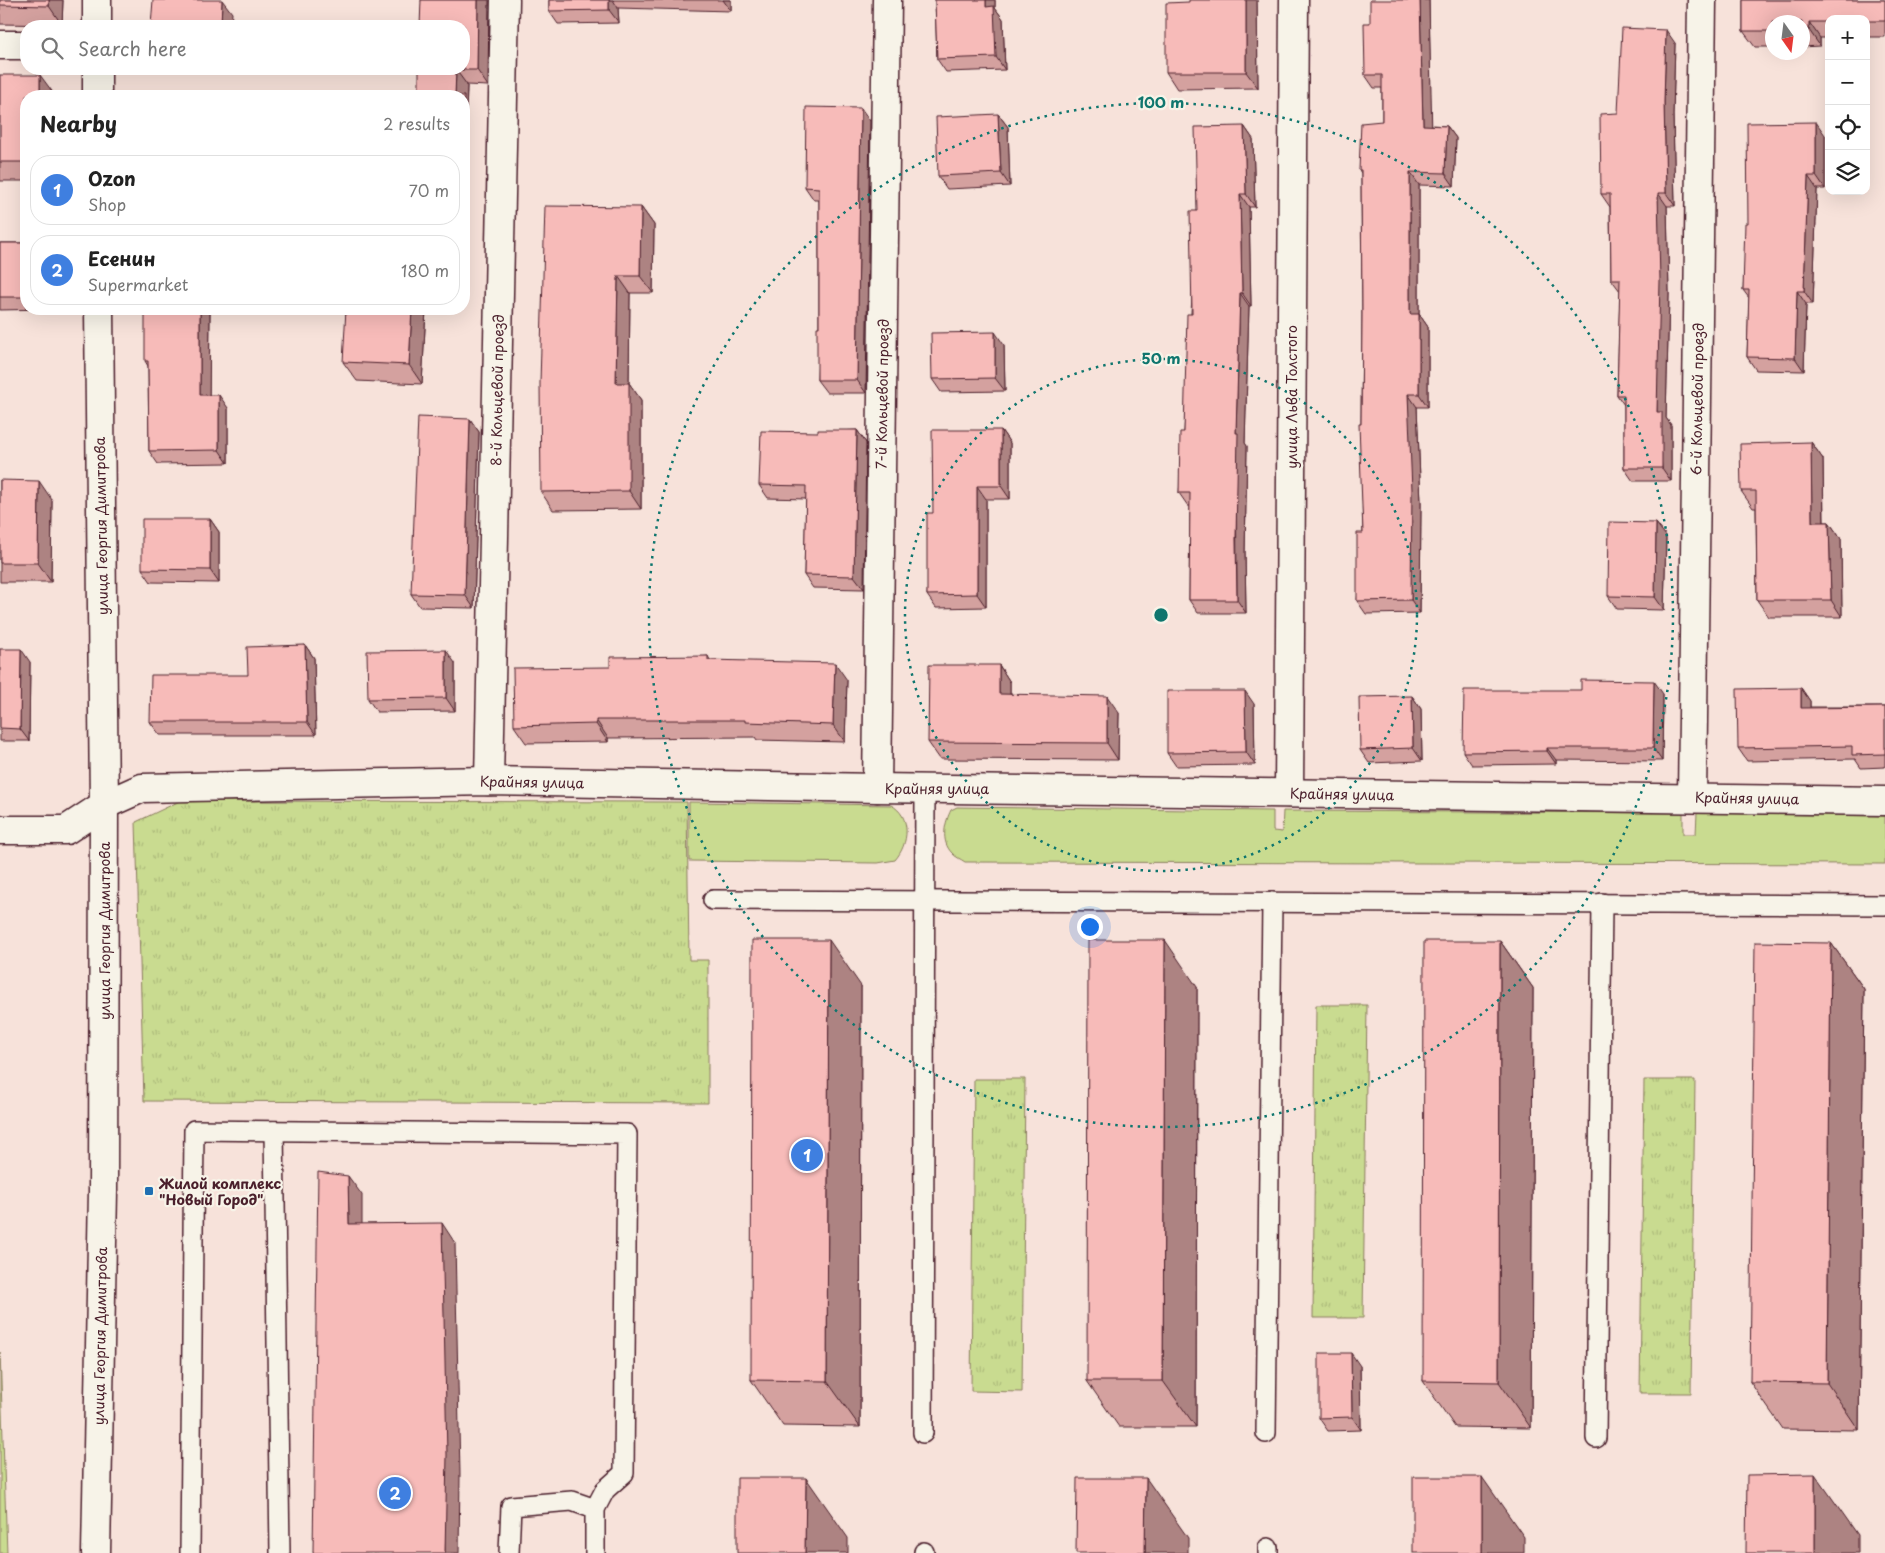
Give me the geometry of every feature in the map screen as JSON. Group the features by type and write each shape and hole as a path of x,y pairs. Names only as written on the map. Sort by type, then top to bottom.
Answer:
{"street":[{"path":"97,0 97,20"},
{"name":"8-й Кольцевой проезд","path":"490,781 506,0"},
{"name":"7-й Кольцевой проезд","path":"877,788 887,0"},
{"name":"улица Льва Толстого","path":"1289,793 1294,0"},
{"name":"6-й Кольцевой проезд","path":"1692,797 1702,0"},
{"path":"0,45 20,46"},
{"path":"97,75 97,90"},
{"name":"улица Георгия Димитрова","path":"96,1553 103,1191 104,805 99,315"},
{"name":"Крайняя улица","path":"0,830 66,830 104,805 142,788 490,781 1885,801"}],"lane":[{"path":"923,1433 925,788"},
{"path":"713,900 1885,905"},
{"path":"1266,1433 1272,902"},
{"path":"1596,1438 1602,903"},
{"path":"190,1553 194,1130 627,1134 624,1473 605,1490 595,1509 595,1553"},
{"path":"274,1131 280,1553"},
{"path":"509,1553 511,1506 572,1501 595,1509"}],"green space":[{"path":"180,801 687,802 689,960 708,960 708,1103 144,1101 136,822"},
{"path":"689,802 891,805 898,810 905,823 905,838 900,853 895,860 878,863 689,861"},
{"path":"957,807 1273,811 1273,831 1282,832 1283,811 1683,813 1683,834 1696,834 1697,813 1885,816 1885,864 965,862 956,857 948,848 945,837 951,810"},
{"path":"1316,1005 1367,1005 1363,1318 1313,1318"},
{"path":"974,1079 1025,1079 1022,1392 971,1391"},
{"path":"1644,1080 1695,1080 1691,1393 1640,1393"},
{"path":"0,1352 7,1553 0,1553"}],"building":[{"path":"0,0 49,0 49,6 0,5"},
{"path":"153,0 222,0 221,20 151,20"},
{"path":"421,0 478,0 477,70 470,70 470,20 420,20"},
{"path":"549,0 609,0 609,10 549,11"},
{"path":"935,0 986,0 986,7 994,6 996,57 937,59"},
{"path":"1189,0 1246,0 1246,72 1166,72 1166,3 1189,2"},
{"path":"1370,0 1420,0 1423,125 1447,126 1445,173 1410,172 1410,314 1419,314 1419,394 1408,394 1412,490 1411,600 1357,601 1357,533 1363,533 1359,424 1361,424 1362,314 1361,170 1359,170 1361,123 1382,121 1382,75 1365,75 1364,23 1370,23"},
{"path":"1743,0 1885,0 1885,21 1870,21 1870,15 1825,15 1825,22 1810,22 1810,15 1765,15 1765,31 1743,31"},
{"path":"1622,28 1666,30 1664,102 1666,193 1658,193 1660,281 1657,412 1662,412 1662,468 1624,468 1624,395 1617,395 1620,279 1611,279 1610,194 1601,194 1600,114 1618,113"},
{"path":"0,75 40,75 40,90 20,90 20,162 0,162"},
{"path":"419,75 456,75 455,90 419,90"},
{"path":"806,107 861,108 857,380 817,380 819,188 805,187"},
{"path":"998,114 1001,173 938,176 936,117"},
{"path":"1816,122 1816,176 1808,176 1804,291 1797,291 1795,358 1747,357 1749,290 1743,290 1745,223 1748,223 1747,123"},
{"path":"1244,126 1246,194 1240,194 1242,293 1240,293 1236,433 1238,433 1237,600 1189,600 1190,493 1179,493 1180,432 1184,432 1187,314 1192,314 1190,211 1197,211 1195,127"},
{"path":"545,206 641,207 640,276 618,276 616,383 629,383 629,491 541,492 540,383"},
{"path":"0,243 20,243 20,297 0,297"},
{"path":"145,315 200,315 200,395 219,395 219,450 149,451 148,361 145,361"},
{"path":"346,315 412,315 409,365 343,362"},
{"path":"995,332 995,378 932,379 931,333"},
{"path":"418,417 470,419 465,595 411,594"},
{"path":"818,430 857,430 854,576 804,575 806,486 759,485 761,431 818,432"},
{"path":"932,430 1001,430 1001,486 977,486 977,594 927,595 927,513 933,513"},
{"path":"1811,442 1812,522 1829,522 1831,600 1757,600 1756,491 1741,491 1740,444"},
{"path":"0,480 39,481 38,563 0,563"},
{"path":"142,519 210,519 210,570 142,569"},
{"path":"1609,522 1656,523 1655,597 1608,596"},
{"path":"305,645 307,722 150,722 151,675 248,675 247,647"},
{"path":"0,649 21,649 20,729 0,728"},
{"path":"446,650 446,698 368,699 367,651"},
{"path":"708,656 708,660 835,663 833,725 745,722 745,720 596,720 596,724 514,726 513,668 610,667 610,657"},
{"path":"929,665 999,665 999,694 1107,696 1107,743 928,742"},
{"path":"1581,680 1654,681 1653,748 1547,748 1547,751 1463,752 1464,690 1581,690"},
{"path":"1801,688 1801,708 1885,707 1885,754 1852,755 1852,746 1738,748 1737,689"},
{"path":"1167,691 1245,691 1246,752 1167,753"},
{"path":"1412,696 1413,748 1360,750 1359,697"},
{"path":"752,940 829,940 827,1381 751,1380"},
{"path":"1088,940 1165,940 1163,1381 1087,1381"},
{"path":"1424,941 1500,941 1499,1382 1423,1381"},
{"path":"1755,942 1831,943 1827,1383 1750,1382"},
{"path":"318,1172 348,1176 349,1224 442,1223 447,1455 445,1553 313,1553"},
{"path":"1319,1353 1351,1353 1352,1417 1319,1418"},
{"path":"1815,1474 1815,1553 1746,1553 1747,1475"},
{"path":"1413,1477 1482,1477 1482,1553 1413,1553"},
{"path":"737,1478 806,1478 805,1553 737,1553"},
{"path":"1077,1478 1146,1478 1145,1553 1076,1553"}],"place":[{"name":"Ozon","path":"807,1155"},
{"name":"Жилой комплекс \"Новый Город\"","path":"149,1191"},
{"name":"Есенин","path":"395,1493"}]}
